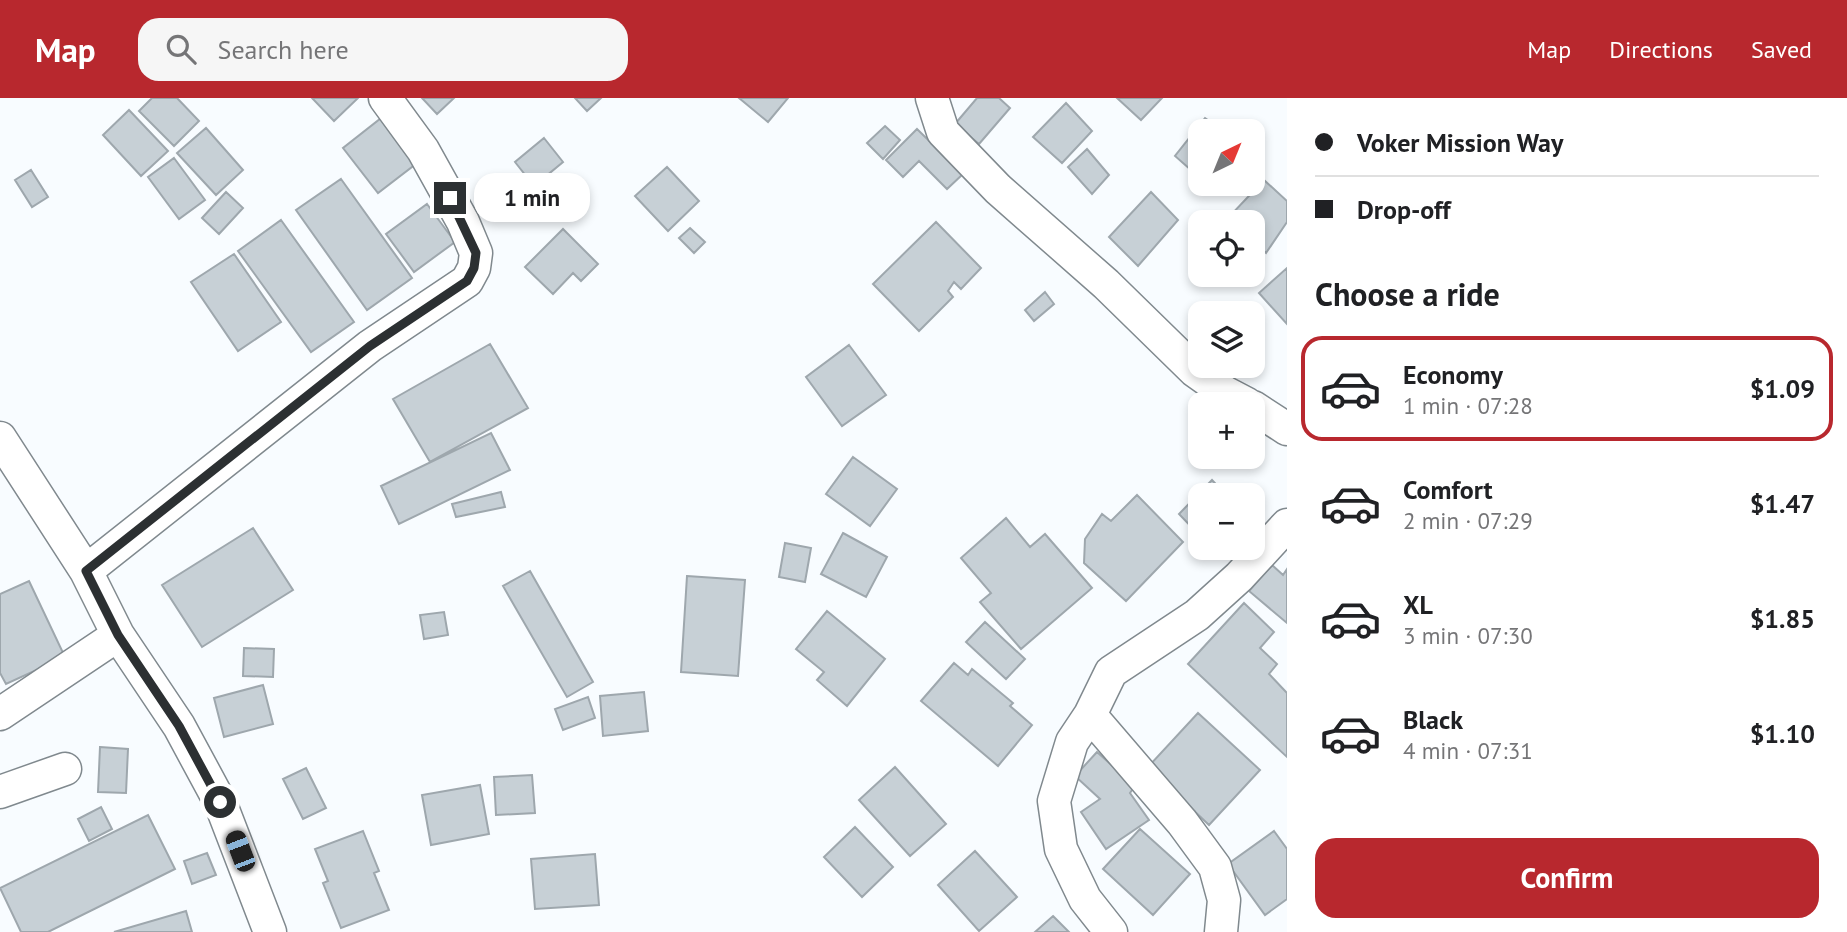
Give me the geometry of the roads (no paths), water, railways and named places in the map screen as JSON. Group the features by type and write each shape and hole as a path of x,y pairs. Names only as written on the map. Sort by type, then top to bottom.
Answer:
{"street":[{"path":"86,571 370,346 467,281 474,268 476,253 463,222 423,150 385,98"},
{"path":"932,98 943,132 999,189 1106,284 1195,371 1225,392"},
{"path":"1265,415 1287,429"},
{"path":"0,438 86,571 118,635 179,726 220,802 270,932"},
{"path":"1111,932 1085,899 1060,849 1054,801 1072,742 1090,715 1111,671 1197,615 1239,577 1287,526"},
{"path":"0,714 118,635"},
{"path":"1090,715 1182,822 1215,867 1224,900 1221,932"},
{"path":"0,792 65,769"}]}
